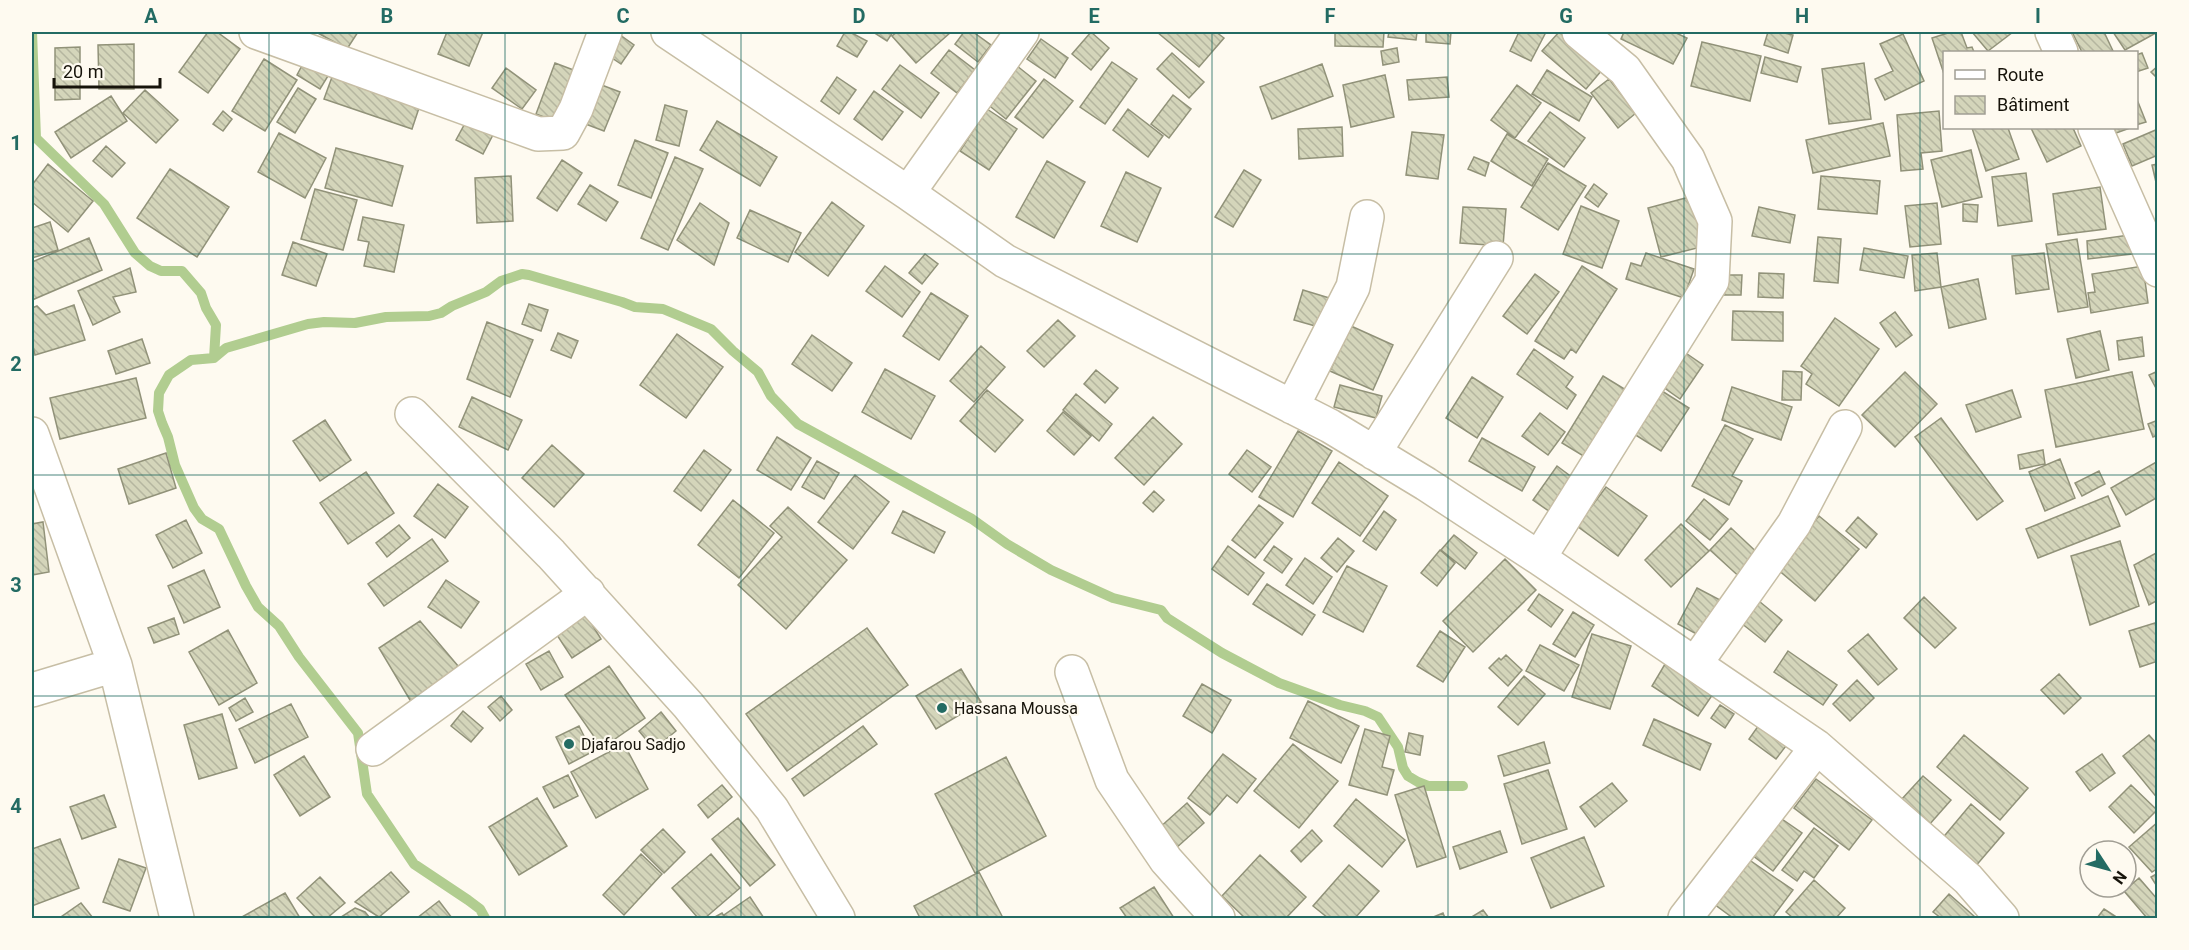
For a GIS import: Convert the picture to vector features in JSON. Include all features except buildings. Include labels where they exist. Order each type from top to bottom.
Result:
[{"type":"street","points":[[256,32],[538,134],[563,133],[576,109],[605,32]]},
{"type":"street","points":[[668,32],[1005,261],[1330,426],[1426,484],[1539,558],[1817,747],[1968,879],[2002,918]]},
{"type":"street","points":[[908,193],[1023,32]]},
{"type":"street","points":[[1539,558],[1712,280],[1715,221],[1688,159],[1625,70],[1579,32]]},
{"type":"street","points":[[2052,32],[2061,51]]},
{"type":"street","points":[[2095,129],[2157,270]]},
{"type":"street","points":[[1292,407],[1353,286],[1367,217]]},
{"type":"street","points":[[1374,453],[1496,258]]},
{"type":"street","points":[[412,414],[588,593],[688,705],[772,809],[838,918]]},
{"type":"street","points":[[1695,664],[1794,524],[1845,427]]},
{"type":"street","points":[[32,434],[116,665],[177,918]]},
{"type":"street","points":[[373,749],[588,593]]},
{"type":"street","points":[[32,690],[116,665]]},
{"type":"street","points":[[1072,672],[1112,780],[1166,860],[1218,918]]},
{"type":"street","points":[[1684,918],[1817,747]]},
{"type":"waterway","points":[[32,32],[36,138],[104,204],[135,253],[150,266],[161,271],[182,271],[201,293],[206,308],[216,325],[214,358]]},
{"type":"waterway","points":[[485,918],[480,909],[414,864],[367,794],[358,733],[299,657],[279,626],[258,607],[219,529],[202,519],[194,508],[175,465],[158,411],[159,393],[169,375],[191,360],[214,358],[226,348],[308,324],[355,323],[386,317],[429,316],[441,313],[486,292],[501,281],[522,274],[635,307],[663,309],[711,329],[758,372],[771,396],[798,424],[972,519],[1007,544],[1051,570],[1113,598],[1161,610],[1167,618],[1222,653],[1279,683],[1378,717],[1398,747],[1403,768],[1408,776],[1428,786],[1463,786]]},
{"type":"place","name":"Hassana Moussa","points":[[942,708]]},
{"type":"place","name":"Djafarou Sadjo","points":[[569,744]]}]
